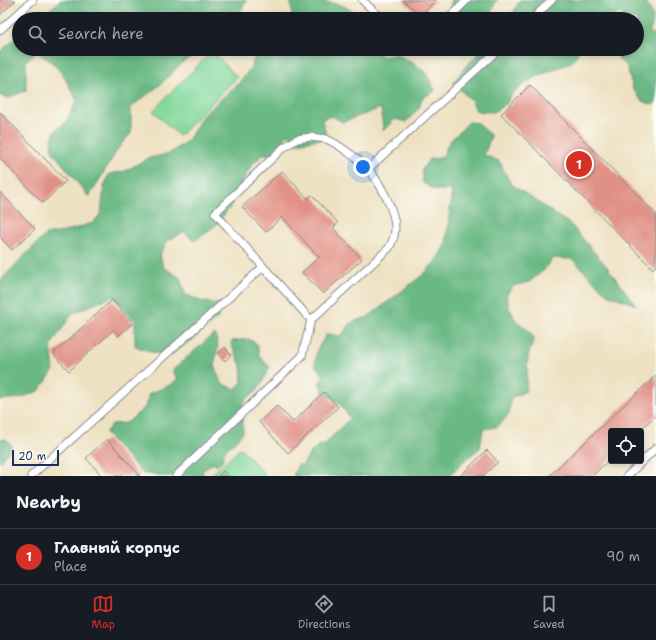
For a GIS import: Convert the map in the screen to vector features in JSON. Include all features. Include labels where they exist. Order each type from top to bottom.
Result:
[{"type":"lane","points":[[19,12],[32,0]]},
{"type":"lane","points":[[362,0],[375,12]]},
{"type":"lane","points":[[455,12],[467,0]]},
{"type":"lane","points":[[539,12],[552,0]]},
{"type":"lane","points":[[0,30],[12,19]]},
{"type":"lane","points":[[368,169],[491,56]]},
{"type":"lane","points":[[176,476],[302,356],[311,320],[389,248],[394,239],[395,227],[392,212],[384,193],[368,169],[344,149],[327,139],[311,137],[297,140],[283,148],[214,213],[311,320]]},
{"type":"lane","points":[[32,476],[263,268]]},
{"type":"lane","points":[[627,476],[656,448]]},
{"type":"green space","points":[[60,0],[247,0],[240,12],[47,12]]},
{"type":"green space","points":[[291,0],[324,0],[326,2],[344,6],[354,12],[292,12]]},
{"type":"green space","points":[[452,0],[498,0],[495,3],[492,12],[449,12]]},
{"type":"green space","points":[[520,0],[643,0],[651,12],[653,19],[649,33],[656,34],[656,102],[653,105],[642,101],[633,89],[627,66],[618,59],[619,56],[644,56],[644,12],[514,12]]},
{"type":"green space","points":[[12,41],[12,56],[32,56],[26,61],[26,90],[9,98],[0,96],[0,52]]},
{"type":"green space","points":[[42,56],[193,56],[183,62],[161,84],[131,107],[131,133],[117,150],[89,197],[53,152],[51,145],[55,131],[65,123],[77,101],[61,73]]},
{"type":"green space","points":[[207,56],[217,56],[237,77],[179,136],[153,111]]},
{"type":"green space","points":[[255,56],[400,56],[415,64],[426,73],[435,91],[422,98],[419,108],[406,122],[395,119],[383,131],[381,108],[343,122],[332,116],[322,119],[327,138],[296,143],[287,133],[280,154],[263,154],[251,166],[238,189],[231,206],[216,225],[194,241],[184,232],[167,241],[160,255],[163,267],[180,278],[185,294],[200,301],[219,304],[218,318],[203,329],[194,339],[169,355],[155,353],[135,346],[135,321],[113,296],[73,313],[51,345],[54,370],[39,391],[20,398],[0,400],[0,281],[45,235],[64,232],[93,223],[101,213],[104,187],[109,174],[123,172],[149,158],[169,154],[189,139],[203,115],[237,85],[250,69]]},
{"type":"green space","points":[[476,56],[576,56],[572,62],[534,78],[524,84],[510,96],[507,103],[494,112],[476,111],[472,101],[453,83],[465,67]]},
{"type":"green space","points":[[469,122],[478,123],[491,136],[484,155],[499,161],[511,184],[571,225],[607,267],[636,305],[607,294],[572,259],[553,258],[544,270],[529,282],[513,286],[506,295],[509,307],[516,321],[526,328],[534,338],[528,356],[526,391],[511,398],[509,414],[497,427],[483,429],[480,448],[449,476],[293,476],[298,464],[302,466],[310,453],[319,445],[325,444],[350,418],[340,404],[323,392],[319,382],[325,377],[315,365],[317,350],[327,334],[341,336],[352,322],[368,317],[424,274],[435,262],[446,244],[452,190],[435,190],[423,183],[422,170],[429,159],[442,158],[449,142]]},
{"type":"green space","points":[[215,334],[218,346],[214,366],[221,382],[224,385],[235,389],[242,382],[241,365],[231,344],[232,341],[249,339],[257,344],[259,356],[270,367],[259,388],[245,400],[242,406],[243,433],[223,453],[223,460],[217,465],[213,463],[202,471],[203,476],[159,476],[156,474],[143,474],[105,433],[112,424],[127,423],[145,407],[149,394],[170,385],[178,379],[172,371]]},
{"type":"green space","points":[[6,439],[12,446],[0,462],[0,440]]},
{"type":"green space","points":[[241,448],[266,476],[210,476]]},
{"type":"building","points":[[0,0],[16,0],[0,15]]},
{"type":"building","points":[[403,0],[436,0],[424,12],[416,12]]},
{"type":"building","points":[[530,85],[656,214],[656,266],[653,269],[501,114]]},
{"type":"building","points":[[0,112],[66,181],[43,203],[0,158]]},
{"type":"building","points":[[282,171],[308,199],[312,195],[338,223],[333,228],[362,259],[323,294],[302,272],[319,257],[282,217],[266,232],[242,207]]},
{"type":"building","points":[[0,192],[35,229],[12,250],[0,237]]},
{"type":"building","points":[[112,300],[133,323],[118,336],[113,330],[69,371],[53,354]]},
{"type":"building","points":[[225,347],[231,355],[225,361],[218,353]]},
{"type":"building","points":[[656,375],[656,415],[642,428],[608,428],[608,461],[592,476],[549,476]]},
{"type":"building","points":[[324,392],[338,407],[288,453],[259,422],[277,406],[293,422]]},
{"type":"building","points":[[107,439],[140,476],[102,476],[86,458]]},
{"type":"building","points":[[487,450],[498,462],[483,476],[460,476]]},
{"type":"building","points":[[223,471],[228,476],[218,476]]},
{"type":"place","name":"Главный корпус","points":[[579,164]]}]
